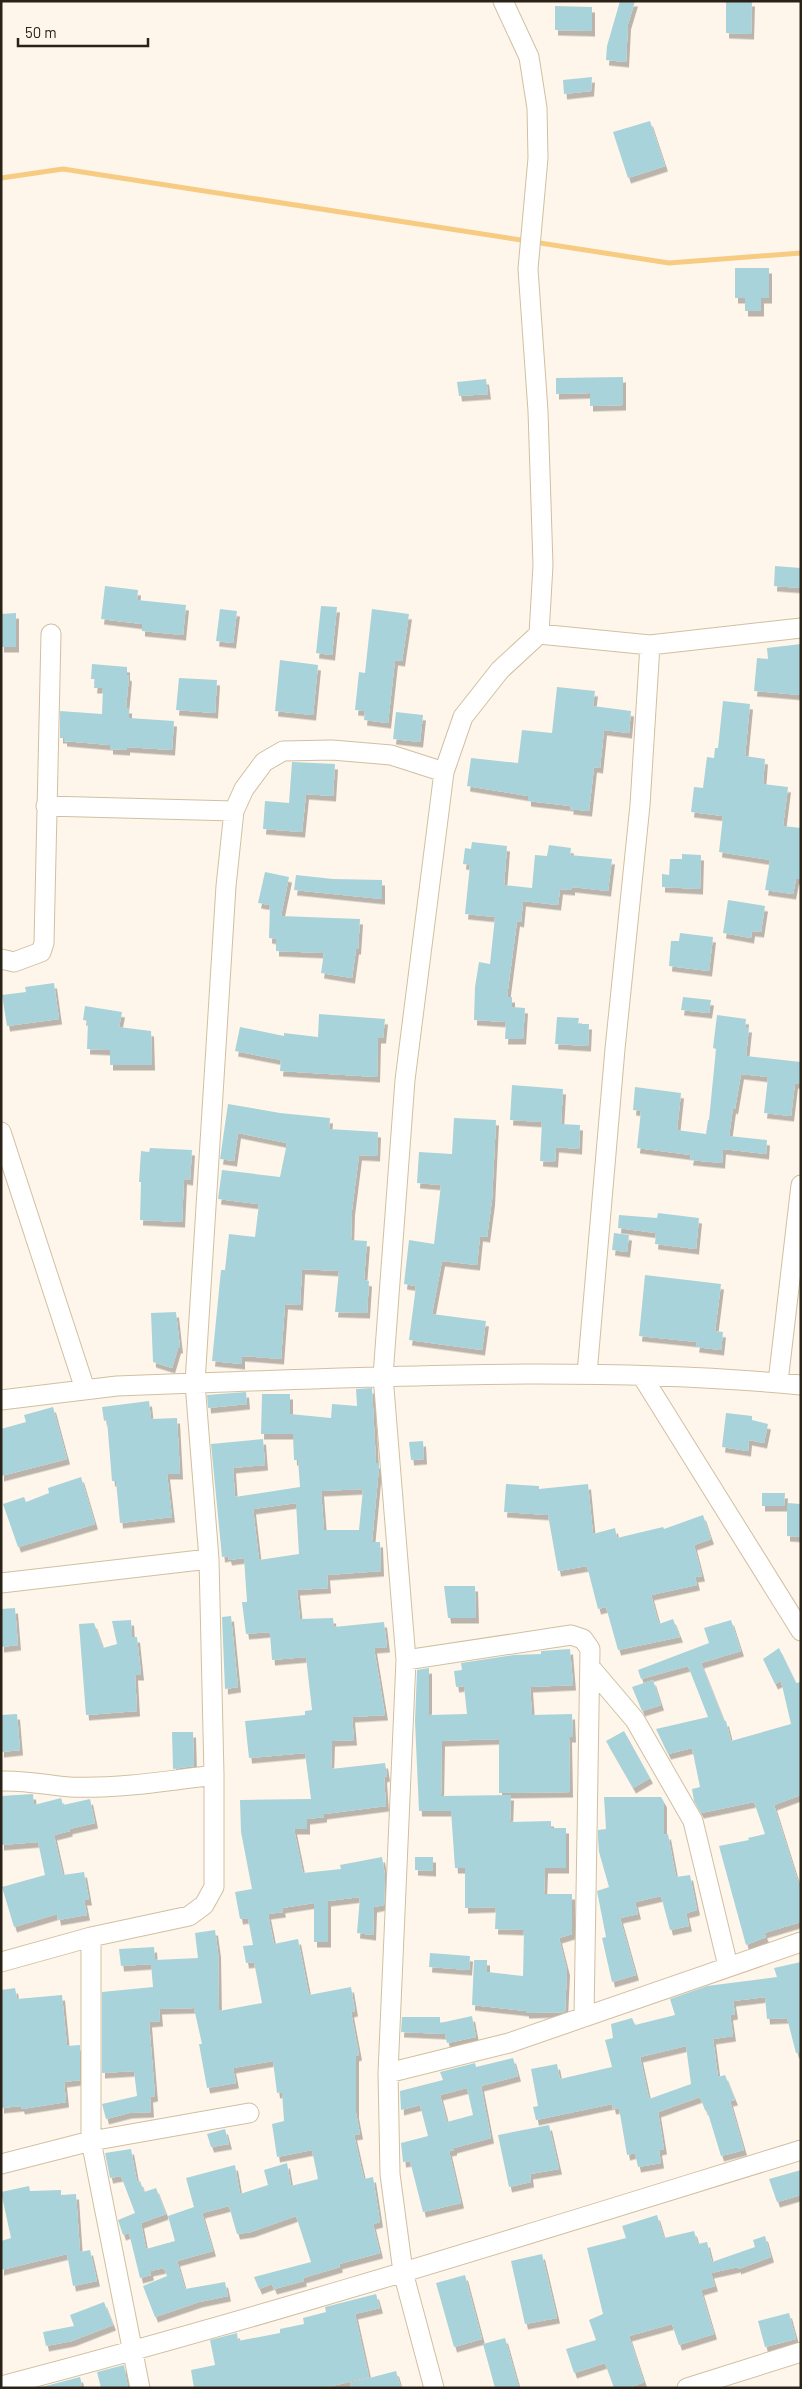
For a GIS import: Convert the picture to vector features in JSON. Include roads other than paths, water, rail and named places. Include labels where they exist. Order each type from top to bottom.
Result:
[{"type":"street","points":[[434,2388],[403,2272],[390,2174],[388,2073],[406,1660],[382,1376],[405,1080],[444,772],[464,717],[500,670],[539,634],[543,565],[538,411],[528,269],[538,158],[537,108],[529,57],[503,1]]},
{"type":"street","points":[[539,634],[650,645],[801,628]]},
{"type":"street","points":[[1,959],[14,962],[41,952],[44,943],[51,634]]},
{"type":"street","points":[[587,1374],[615,1050],[640,805],[650,645]]},
{"type":"street","points":[[1,1962],[91,1937],[189,1916],[204,1904],[214,1887],[214,1775],[209,1559],[195,1383],[226,886],[234,811],[244,789],[264,762],[283,751],[332,750],[391,755],[444,772]]},
{"type":"street","points":[[46,806],[234,811]]},
{"type":"street","points":[[3,1141],[85,1389]]},
{"type":"street","points":[[778,1382],[801,1185]]},
{"type":"street","points":[[1,1400],[85,1389],[382,1376],[587,1374],[801,1384]]},
{"type":"street","points":[[642,1376],[801,1631]]},
{"type":"street","points":[[1,1583],[209,1559]]},
{"type":"street","points":[[406,1660],[571,1635],[583,1639],[590,1649],[584,2017]]},
{"type":"street","points":[[590,1667],[635,1720],[692,1821],[728,1966]]},
{"type":"street","points":[[1,1781],[21,1780],[70,1787],[146,1784],[214,1775]]},
{"type":"street","points":[[91,1937],[91,2141],[140,2388]]},
{"type":"street","points":[[388,2073],[509,2043],[801,1942]]},
{"type":"street","points":[[1,2164],[91,2141],[249,2113]]},
{"type":"street","points":[[1,2386],[133,2352],[403,2272],[801,2150]]},
{"type":"street","points":[[687,2388],[801,2352]]},
{"type":"waterway","points":[[1,178],[63,169],[669,263],[801,253]]}]
